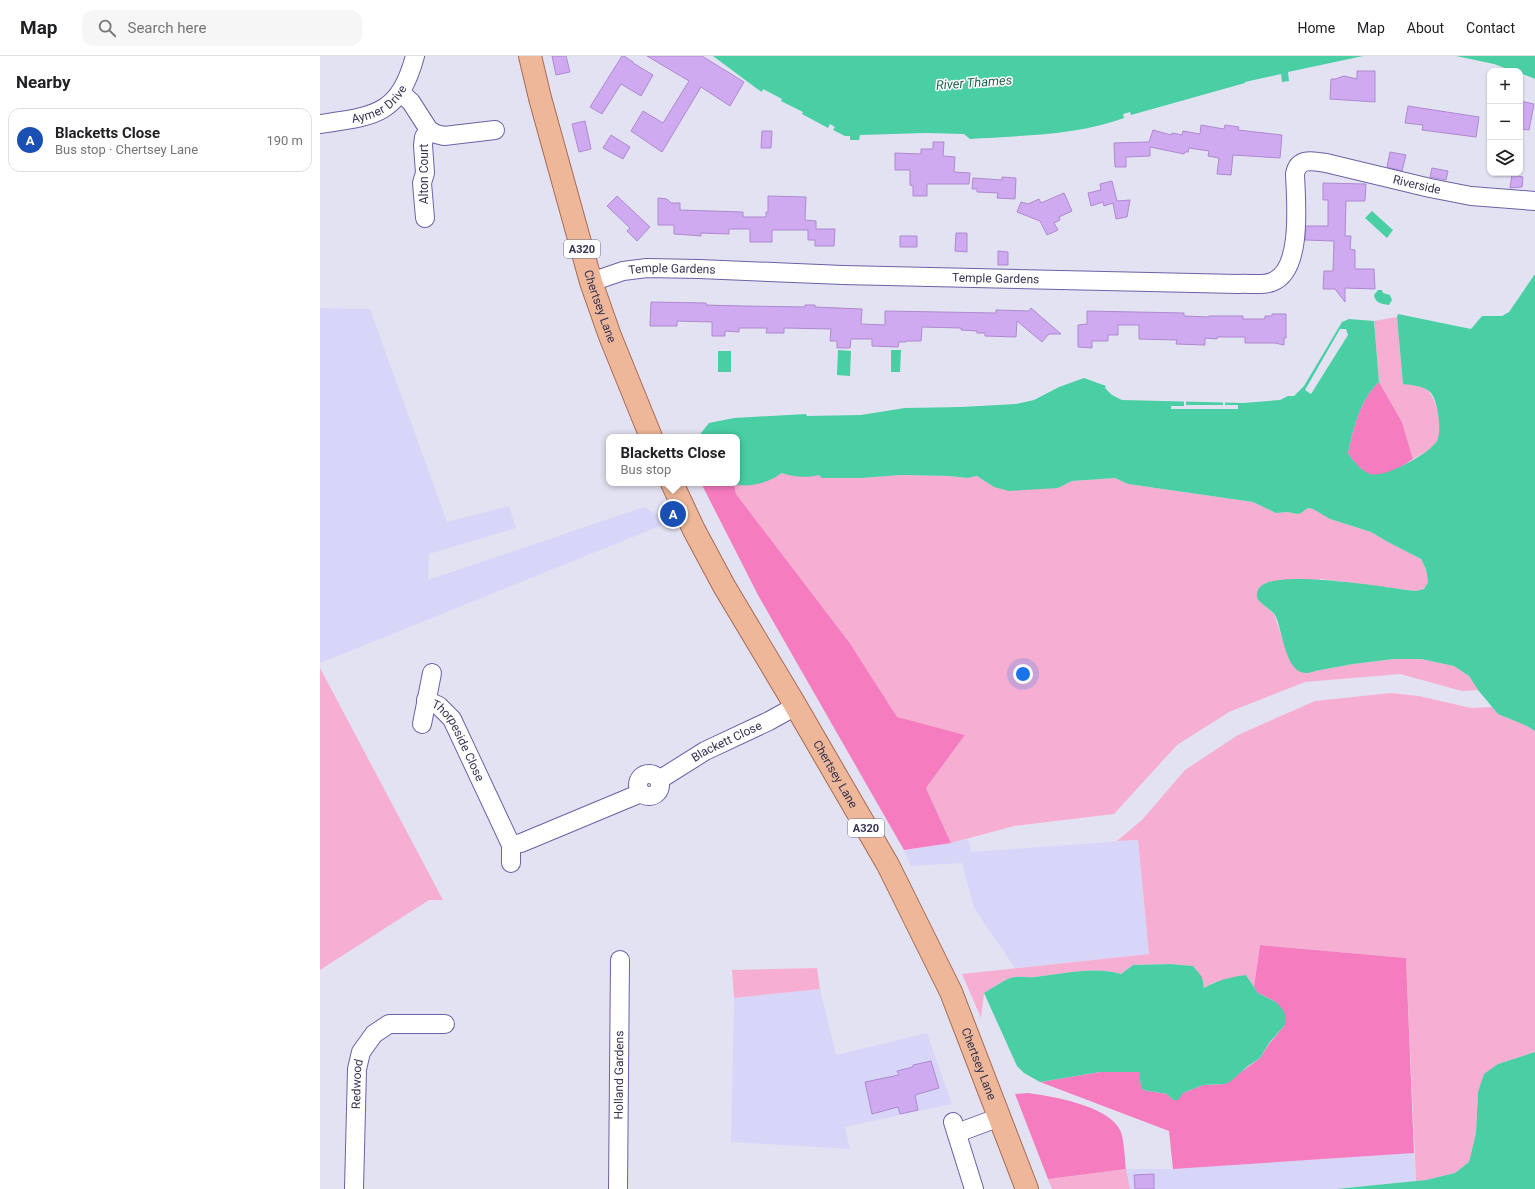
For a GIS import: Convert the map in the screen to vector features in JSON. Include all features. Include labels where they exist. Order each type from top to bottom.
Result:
[{"type":"main road","name":"Chertsey Lane","points":[[530,56],[591,282],[610,336],[650,434]]},
{"type":"main road","name":"Chertsey Lane","points":[[673,486],[694,530],[724,586],[796,706],[884,858],[951,992],[1027,1189]]},
{"type":"street","name":"Aymer Drive","points":[[320,124],[373,115],[388,106],[401,93],[410,74],[416,56]]},
{"type":"street","name":"Alton Court","points":[[401,93],[411,102],[429,130],[436,134],[444,136],[495,130]]},
{"type":"street","name":"Alton Court","points":[[425,218],[422,183],[425,173],[423,145],[424,137],[429,130]]},
{"type":"street","name":"Riverside","points":[[1300,163],[1314,161],[1326,163],[1430,188],[1471,196],[1535,201]]},
{"type":"street","name":"Temple Gardens","points":[[591,282],[623,271],[647,268],[850,276],[1238,284],[1270,283],[1278,279],[1289,266],[1293,253],[1295,238],[1296,167],[1300,163]]},
{"type":"street","name":"Thorpeside Close","points":[[422,724],[432,673]]},
{"type":"street","name":"Thorpeside Close","points":[[426,700],[439,706],[452,719],[511,845]]},
{"type":"street","name":"Blackett Close","points":[[511,845],[521,843],[641,793],[646,796],[654,795],[660,790],[659,780],[705,751],[763,724],[796,706]]},
{"type":"street","points":[[511,845],[511,863]]},
{"type":"street","name":"Holland Gardens","points":[[618,1189],[620,960]]},
{"type":"street","name":"Redwood","points":[[354,1189],[357,1069],[361,1052],[374,1034],[389,1024],[445,1024]]},
{"type":"street","points":[[974,1189],[955,1127],[1000,1117]]},
{"type":"shaded area","points":[[320,308],[370,309],[447,522],[509,506],[516,528],[429,554],[428,580],[644,507],[670,522],[320,663]]},
{"type":"shaded area","points":[[1397,317],[1403,383],[1422,387],[1429,391],[1438,412],[1440,428],[1436,443],[1430,449],[1413,459],[1402,422],[1379,382],[1374,321]]},
{"type":"shaded area","points":[[1379,382],[1402,422],[1413,459],[1388,473],[1382,475],[1372,475],[1368,474],[1358,466],[1348,454],[1358,415],[1372,389]]},
{"type":"shaded area","points":[[782,473],[862,478],[900,475],[967,478],[977,476],[994,487],[1058,488],[1072,481],[1115,478],[1128,484],[1253,502],[1276,513],[1287,512],[1298,514],[1308,508],[1313,509],[1330,519],[1371,532],[1421,559],[1426,569],[1428,582],[1424,589],[1415,591],[1321,579],[1260,602],[1274,614],[1290,661],[1310,673],[1353,664],[1394,659],[1421,659],[1454,666],[1469,676],[1478,690],[1462,691],[1400,674],[1305,682],[1229,712],[1177,745],[1114,814],[1014,826],[951,843],[926,788],[965,735],[897,718],[849,642],[736,494],[734,486],[740,486],[740,484],[759,483]]},
{"type":"shaded area","points":[[703,486],[734,486],[736,494],[849,642],[897,717],[965,735],[926,788],[951,843],[904,850],[758,595]]},
{"type":"shaded area","points":[[320,668],[443,900],[429,900],[320,970]]},
{"type":"shaded area","points":[[1391,693],[1419,696],[1471,708],[1492,707],[1498,714],[1527,726],[1535,731],[1535,1052],[1498,1064],[1478,1092],[1476,1133],[1469,1162],[1455,1173],[1416,1181],[1406,958],[1260,945],[1254,987],[1246,975],[1212,983],[1204,988],[1193,966],[1171,964],[1133,965],[1121,974],[1089,971],[1035,977],[1014,977],[984,993],[981,1018],[962,974],[1149,954],[1138,840],[1117,841],[1142,820],[1185,770],[1238,735],[1315,701]]},
{"type":"shaded area","points":[[967,839],[971,852],[1138,840],[1149,954],[1015,968],[974,908],[962,863],[911,866],[904,850]]},
{"type":"shaded area","points":[[1260,945],[1406,958],[1414,1153],[1173,1169],[1169,1131],[1040,1082],[1100,1072],[1140,1072],[1141,1087],[1143,1090],[1167,1094],[1173,1100],[1183,1093],[1203,1085],[1225,1084],[1260,1058],[1284,1026],[1276,1002],[1258,993],[1254,987]]},
{"type":"shaded area","points":[[817,968],[820,989],[734,998],[732,970]]},
{"type":"shaded area","points":[[820,989],[836,1055],[927,1033],[952,1104],[845,1127],[850,1149],[731,1142],[734,998]]},
{"type":"shaded area","points":[[1028,1093],[1079,1104],[1104,1115],[1114,1122],[1121,1133],[1126,1169],[1048,1179],[1015,1094]]},
{"type":"shaded area","points":[[1414,1153],[1416,1181],[1336,1189],[1052,1189],[1048,1179],[1126,1169],[1173,1169]]},
{"type":"shaded area","points":[[1126,1169],[1130,1189],[1052,1189],[1048,1179]]},
{"type":"water","name":"River Thames","points":[[713,56],[1363,56],[1288,72],[1289,81],[1282,82],[1281,74],[1245,82],[1131,115],[1130,112],[1123,114],[1124,118],[1088,128],[1028,136],[970,139],[964,134],[926,133],[860,135],[859,140],[850,140],[850,136],[845,136],[833,130],[835,127],[830,124],[828,128],[802,114],[803,112],[781,101],[782,99],[763,89],[762,92]]},
{"type":"water","points":[[1456,56],[1535,56],[1535,79],[1523,74],[1523,68],[1505,68],[1494,64]]},
{"type":"water","points":[[1372,211],[1393,230],[1387,238],[1365,218]]},
{"type":"water","points":[[1535,274],[1535,731],[1527,726],[1498,714],[1478,690],[1469,676],[1454,666],[1421,659],[1394,659],[1353,664],[1305,673],[1297,670],[1287,654],[1275,615],[1258,600],[1257,592],[1260,587],[1270,582],[1287,579],[1309,579],[1359,583],[1415,591],[1424,589],[1428,582],[1426,569],[1421,559],[1371,532],[1330,519],[1313,509],[1308,508],[1298,514],[1287,512],[1276,513],[1253,502],[1128,484],[1115,478],[1072,481],[1058,488],[1009,491],[994,487],[977,476],[967,478],[900,475],[862,478],[822,478],[819,475],[800,477],[782,473],[771,480],[758,484],[740,485],[740,434],[701,434],[709,423],[734,418],[806,414],[807,416],[861,415],[905,408],[1016,404],[1034,400],[1059,387],[1084,378],[1106,386],[1105,388],[1112,395],[1122,400],[1243,403],[1280,400],[1288,396],[1294,396],[1304,386],[1342,322],[1349,319],[1374,321],[1379,382],[1372,389],[1358,415],[1348,454],[1364,471],[1377,475],[1396,469],[1426,452],[1437,441],[1439,431],[1436,403],[1431,393],[1422,387],[1403,384],[1397,317],[1398,314],[1471,329],[1482,316],[1502,316],[1509,312]]},
{"type":"water","points":[[1378,290],[1382,290],[1383,293],[1390,295],[1392,300],[1389,305],[1381,304],[1376,300],[1374,295]]},
{"type":"water","points":[[838,350],[851,351],[850,376],[837,375]]},
{"type":"water","points":[[891,350],[901,350],[900,372],[891,372]]},
{"type":"water","points":[[718,351],[731,351],[731,372],[718,372]]},
{"type":"water","points":[[1171,964],[1193,966],[1202,977],[1204,988],[1224,979],[1246,975],[1258,993],[1276,1002],[1283,1010],[1286,1017],[1284,1026],[1269,1043],[1260,1058],[1231,1081],[1225,1084],[1203,1085],[1183,1093],[1178,1100],[1173,1100],[1167,1094],[1143,1090],[1141,1087],[1139,1072],[1100,1072],[1040,1082],[1024,1073],[1017,1066],[984,993],[1005,980],[1014,977],[1035,977],[1089,971],[1121,974],[1133,965]]},
{"type":"water","points":[[1535,1052],[1535,1189],[1336,1189],[1426,1180],[1455,1173],[1469,1162],[1476,1133],[1478,1092],[1484,1074],[1498,1064]]},
{"type":"pier","points":[[1340,329],[1346,329],[1348,335],[1311,394],[1305,390]]},
{"type":"pier","points":[[1184,399],[1186,399],[1186,405],[1223,405],[1223,400],[1225,400],[1225,405],[1238,405],[1238,409],[1171,409],[1171,406],[1184,406]]},
{"type":"building","points":[[552,56],[566,56],[570,72],[556,75]]},
{"type":"building","points":[[622,56],[653,75],[641,96],[621,84],[602,114],[590,107]]},
{"type":"building","points":[[647,56],[702,56],[744,82],[730,106],[701,87],[662,152],[631,131],[643,111],[663,123],[689,81]]},
{"type":"building","points":[[1357,71],[1375,71],[1375,102],[1330,99],[1331,79],[1344,76],[1357,79]]},
{"type":"building","points":[[1523,102],[1534,104],[1529,130],[1523,129]]},
{"type":"building","points":[[1408,106],[1479,117],[1476,137],[1422,130],[1423,125],[1405,123]]},
{"type":"building","points":[[585,121],[591,149],[579,152],[572,124]]},
{"type":"building","points":[[1201,125],[1224,129],[1225,125],[1239,127],[1238,130],[1282,135],[1280,158],[1233,155],[1231,175],[1217,174],[1219,158],[1208,156],[1209,151],[1189,148],[1188,152],[1185,152],[1184,154],[1150,147],[1150,156],[1126,157],[1126,167],[1115,167],[1114,143],[1149,142],[1153,130],[1171,135],[1172,133],[1182,135],[1183,131],[1200,134]]},
{"type":"building","points":[[762,131],[772,131],[771,148],[761,148]]},
{"type":"building","points":[[611,135],[630,147],[623,159],[603,148]]},
{"type":"building","points":[[933,142],[944,142],[943,156],[955,157],[954,172],[970,173],[969,184],[927,184],[927,196],[913,196],[913,186],[910,185],[910,170],[895,170],[895,153],[921,154],[921,149],[933,149]]},
{"type":"building","points":[[1390,152],[1406,155],[1402,171],[1387,167]]},
{"type":"building","points":[[1432,168],[1448,171],[1446,180],[1430,177]]},
{"type":"building","points":[[1512,176],[1523,177],[1522,187],[1510,188]]},
{"type":"building","points":[[1002,177],[1016,178],[1015,199],[997,198],[998,193],[977,192],[977,189],[972,189],[973,178],[1002,180]]},
{"type":"building","points":[[1112,181],[1117,201],[1130,200],[1127,217],[1116,219],[1113,203],[1104,206],[1103,202],[1091,206],[1088,193],[1101,190],[1100,184]]},
{"type":"building","points":[[1323,183],[1366,184],[1365,201],[1346,201],[1345,236],[1351,236],[1350,249],[1355,250],[1355,269],[1374,269],[1375,289],[1345,288],[1345,302],[1335,289],[1323,289],[1324,271],[1333,271],[1334,241],[1305,240],[1306,226],[1328,226],[1328,200],[1323,200]]},
{"type":"building","points":[[1064,193],[1072,211],[1059,217],[1060,220],[1054,223],[1058,230],[1047,235],[1040,221],[1017,212],[1021,202],[1028,204],[1039,199],[1041,203]]},
{"type":"building","points":[[617,196],[650,227],[637,241],[627,231],[630,228],[607,206]]},
{"type":"building","points":[[768,196],[806,197],[805,220],[816,221],[816,229],[835,229],[834,246],[815,246],[815,240],[808,240],[808,230],[772,230],[772,242],[750,242],[750,229],[729,229],[729,234],[701,233],[701,236],[674,234],[674,225],[658,225],[658,198],[667,199],[671,203],[680,203],[680,210],[743,212],[743,217],[766,217],[766,212],[768,212]]},
{"type":"building","points":[[956,233],[967,233],[967,252],[955,251]]},
{"type":"building","points":[[900,236],[917,236],[917,247],[900,247]]},
{"type":"building","points":[[998,251],[1008,252],[1008,265],[998,265]]},
{"type":"building","points":[[651,302],[706,303],[706,305],[743,306],[805,307],[805,305],[815,305],[815,307],[862,309],[861,324],[885,325],[885,311],[996,313],[996,310],[1029,311],[1031,308],[1061,334],[1049,334],[1042,342],[1017,321],[1016,337],[985,336],[985,333],[961,330],[961,328],[922,327],[921,341],[899,342],[898,347],[872,346],[872,339],[851,339],[850,348],[837,348],[837,341],[830,341],[831,329],[784,328],[784,333],[766,333],[767,328],[739,328],[739,332],[725,331],[725,336],[712,336],[712,322],[677,321],[677,326],[650,326]]},
{"type":"building","points":[[1087,311],[1184,313],[1184,316],[1209,317],[1243,316],[1243,319],[1265,319],[1265,316],[1272,316],[1272,314],[1286,314],[1286,338],[1284,338],[1284,345],[1275,343],[1245,343],[1245,337],[1217,337],[1217,339],[1205,338],[1205,345],[1176,344],[1177,340],[1139,339],[1139,325],[1118,325],[1118,335],[1108,335],[1108,341],[1092,341],[1092,348],[1078,347],[1078,325],[1087,324]]},
{"type":"building","points":[[931,1061],[939,1088],[915,1095],[918,1110],[900,1114],[898,1107],[872,1114],[865,1082],[899,1075],[897,1071],[913,1067],[913,1065]]},
{"type":"building","points":[[1154,1174],[1154,1189],[1135,1189],[1134,1175]]},
{"type":"place","name":"Blacketts Close","points":[[673,514]]}]
